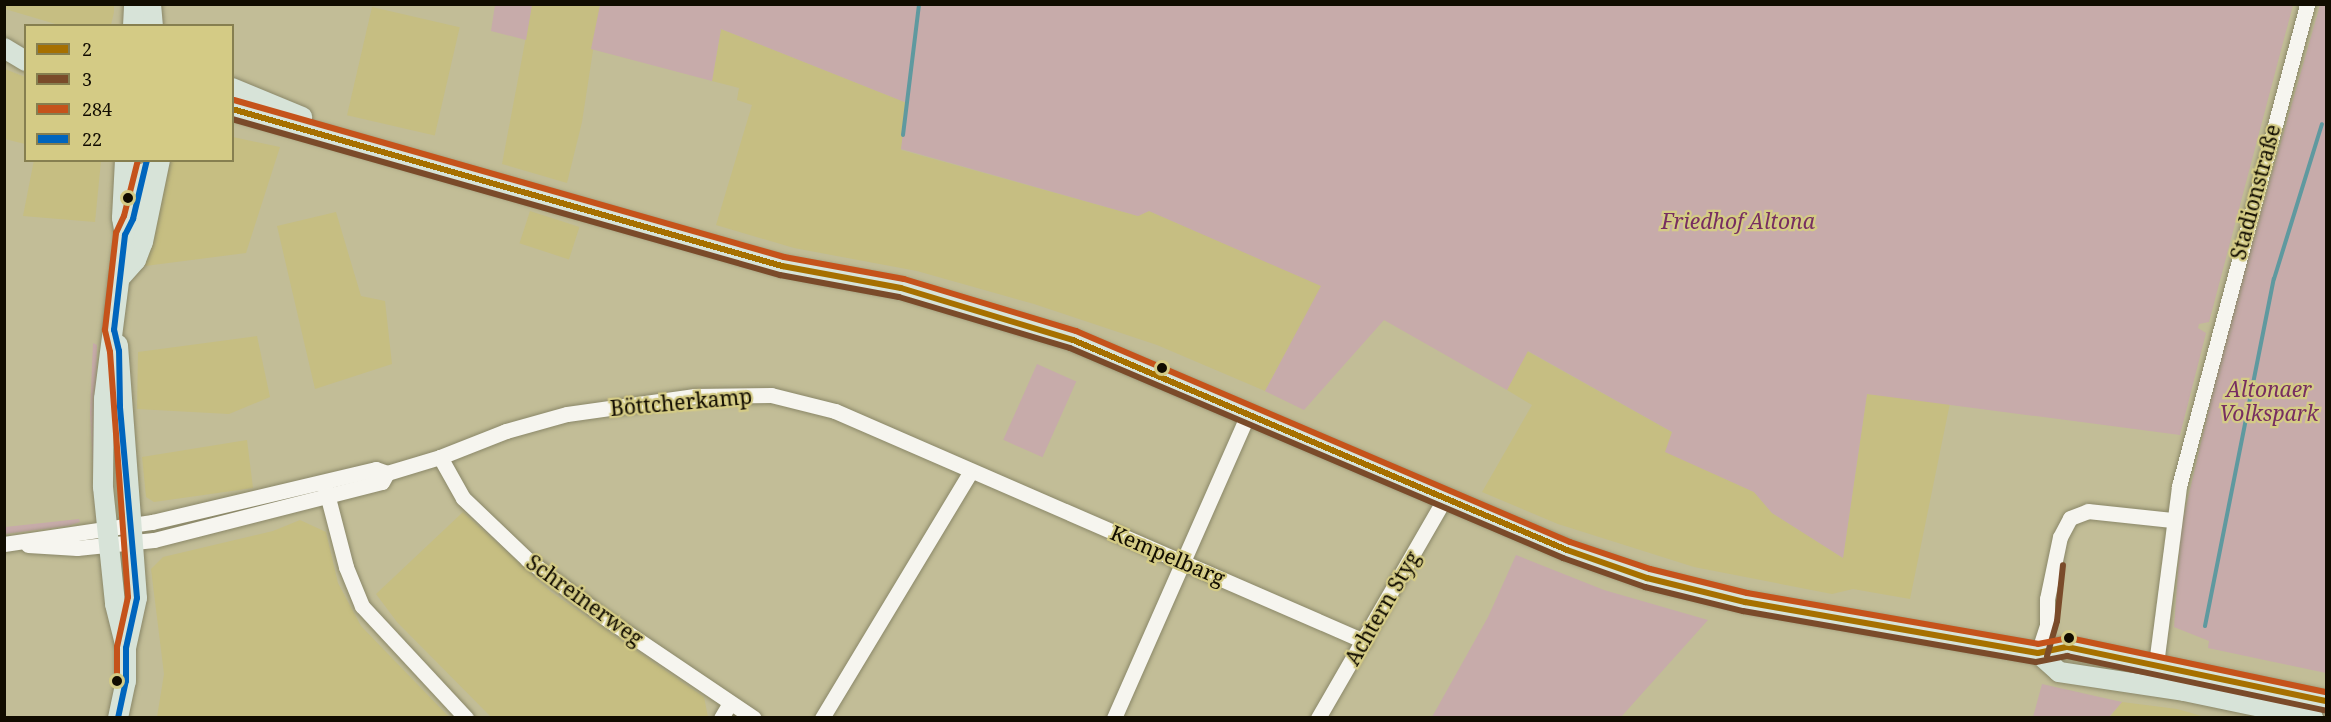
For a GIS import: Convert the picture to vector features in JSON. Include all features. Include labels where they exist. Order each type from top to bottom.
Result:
[{"type":"main road","points":[[133,24],[134,4]]},
{"type":"main road","points":[[151,4],[153,24]]},
{"type":"main road","points":[[4,40],[24,45]]},
{"type":"main road","points":[[4,48],[24,60]]},
{"type":"main road","points":[[234,89],[355,143]]},
{"type":"main road","points":[[234,110],[782,266],[935,298],[1073,340],[1249,412],[1567,550],[1697,591],[2038,653],[2067,647],[2326,701]]},
{"type":"main road","points":[[125,162],[122,218],[125,235],[114,330],[107,351],[103,487],[115,604],[126,648]]},
{"type":"main road","points":[[125,235],[133,219],[147,162]]},
{"type":"main road","points":[[119,279],[136,260],[143,242],[160,162]]},
{"type":"main road","points":[[114,330],[119,351],[120,406],[136,598],[126,648],[126,681],[118,717]]},
{"type":"main road","points":[[2038,653],[2059,672],[2313,717]]},
{"type":"street","name":"Stadionstraße","points":[[2153,687],[2172,520],[2224,309],[2307,4]]},
{"type":"street","name":"Böttcherkamp","points":[[131,534],[323,481],[376,469],[387,473],[440,458],[506,431],[567,414],[641,402],[730,394],[771,395],[813,403],[971,471]]},
{"type":"street","points":[[1114,717],[1249,412]]},
{"type":"street","name":"Schreinerweg","points":[[440,458],[463,498],[520,553],[607,619],[754,717]]},
{"type":"street","points":[[822,717],[971,471]]},
{"type":"street","name":"Kempelbarg","points":[[971,471],[1364,641]]},
{"type":"street","name":"Böttcherkamp","points":[[6,544],[131,534],[328,498],[381,482],[387,473]]},
{"type":"street","points":[[323,481],[346,567],[362,606],[466,717]]},
{"type":"street","name":"Achtern Styg","points":[[1318,717],[1445,498]]},
{"type":"street","points":[[2038,653],[2048,619],[2047,599],[2060,537],[2070,518],[2088,511],[2172,520]]},
{"type":"street","points":[[720,717],[730,703]]},
{"type":"shaded area","points":[[4,5],[114,5],[111,24],[56,24],[5,9]]},
{"type":"shaded area","points":[[532,5],[600,5],[582,122],[567,183],[502,164]]},
{"type":"shaded area","points":[[372,7],[460,27],[435,135],[347,115]]},
{"type":"shaded area","points":[[721,29],[907,103],[901,150],[1138,216],[1149,211],[1322,286],[1265,391],[1157,345],[1034,304],[917,271],[794,248],[716,225],[752,105],[737,100],[739,88],[712,81]]},
{"type":"shaded area","points":[[5,69],[24,77],[24,144],[5,139]]},
{"type":"shaded area","points":[[234,137],[280,147],[246,253],[145,266],[171,162],[234,162]]},
{"type":"shaded area","points":[[34,162],[101,162],[95,222],[23,216]]},
{"type":"shaded area","points":[[530,211],[579,227],[569,259],[519,243]]},
{"type":"shaded area","points":[[336,212],[361,296],[385,301],[392,364],[315,389],[277,226]]},
{"type":"shaded area","points":[[257,336],[270,397],[229,414],[137,409],[138,352]]},
{"type":"shaded area","points":[[1527,351],[1672,432],[1666,452],[1754,492],[1772,513],[1843,558],[1867,394],[1950,403],[1910,599],[1853,589],[1832,594],[1694,567],[1558,524],[1482,492],[1532,405],[1507,390]]},
{"type":"shaded area","points":[[247,440],[253,488],[154,502],[146,497],[142,457]]},
{"type":"shaded area","points":[[463,512],[551,592],[704,697],[708,717],[491,717],[397,622],[376,594]]},
{"type":"shaded area","points":[[300,520],[326,532],[338,583],[361,626],[449,717],[157,717],[164,674],[151,569],[163,557],[273,531]]},
{"type":"shaded area","points":[[2122,702],[2177,709],[2205,717],[2109,718]]},
{"type":"green space","name":"Friedhof Altona","points":[[600,4],[2293,5],[2209,322],[2199,324],[2198,328],[2206,333],[2180,435],[1867,394],[1843,558],[1772,513],[1754,492],[1665,452],[1672,432],[1528,351],[1507,390],[1384,320],[1304,410],[1265,391],[1321,286],[1149,211],[1138,216],[901,149],[907,103],[721,29],[712,81],[591,49]]},
{"type":"green space","points":[[495,5],[532,5],[526,40],[491,31]]},
{"type":"green space","name":"Altonaer Volkspark","points":[[2320,5],[2326,5],[2326,673],[2208,648],[2209,641],[2174,627],[2181,528],[2227,331]]},
{"type":"green space","points":[[93,343],[97,345],[94,482],[90,413]]},
{"type":"green space","points":[[1037,364],[1076,381],[1043,457],[1003,440]]},
{"type":"green space","points":[[79,519],[80,522],[68,526],[5,534],[5,527]]},
{"type":"green space","points":[[1516,555],[1604,590],[1708,620],[1621,717],[1432,717],[1488,617]]},
{"type":"green space","points":[[2042,684],[2122,702],[2109,717],[2033,717]]},
{"type":"waterway","points":[[903,135],[919,4]]},
{"type":"waterway","points":[[2205,626],[2274,279],[2322,124]]},
{"type":"transit line","name":"284","points":[[234,100],[784,257],[904,279],[1076,331],[1570,542],[1650,569],[1747,593],[2038,644],[2069,638],[2326,692]]},
{"type":"transit line","name":"2","points":[[234,110],[782,266],[901,288],[1073,340],[1567,550],[1647,578],[1745,602],[2038,653],[2067,647],[2326,701]]},
{"type":"transit line","name":"3","points":[[234,120],[780,275],[899,297],[1070,348],[1563,558],[1645,587],[1743,611],[2036,662],[2067,656],[2324,710]]},
{"type":"transit line","name":"284","points":[[117,681],[117,647],[128,597],[110,352],[105,330],[116,233],[124,216],[138,162]]},
{"type":"transit line","name":"22","points":[[118,718],[126,681],[126,648],[137,598],[120,406],[119,351],[114,330],[125,235],[133,219],[147,162]]},
{"type":"transit line","name":"3","points":[[2047,656],[2057,621],[2063,565]]}]
